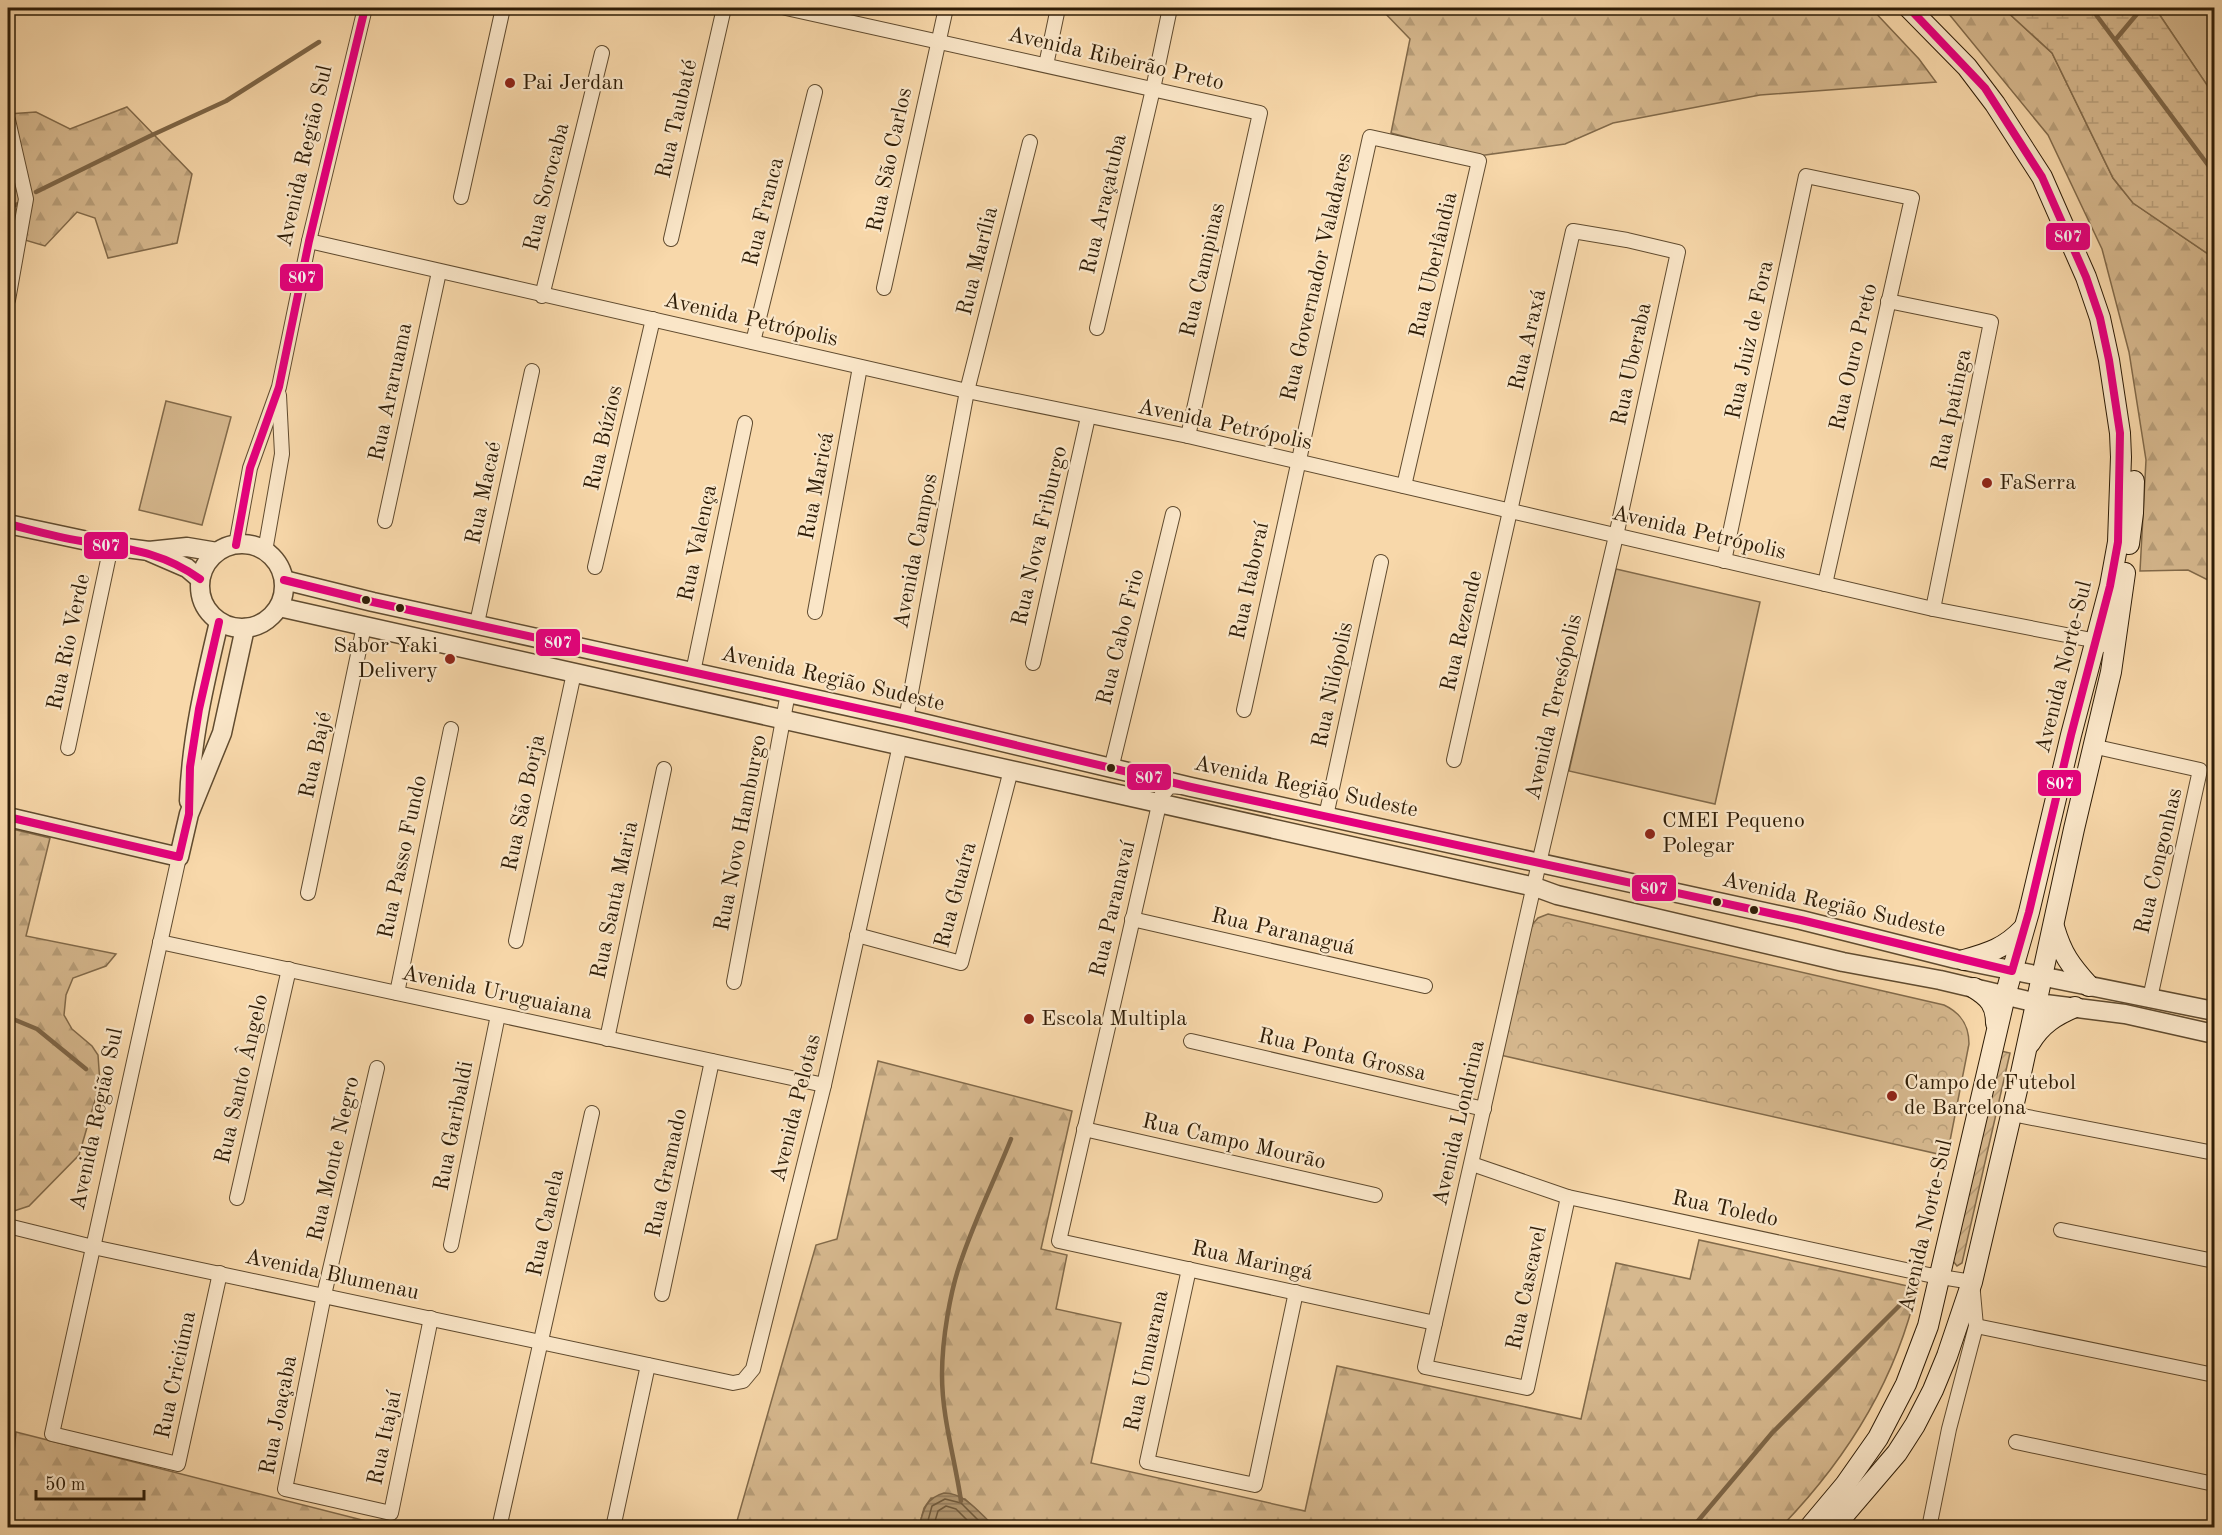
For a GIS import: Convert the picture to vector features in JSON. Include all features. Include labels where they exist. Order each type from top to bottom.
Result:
[{"type":"main road","name":"Avenida Norte-Sul","points":[[1809,1527],[1827,1508],[1862,1462],[1893,1412],[1928,1326],[2005,996],[2025,927],[2071,735],[2097,641],[2118,542],[2121,457],[2112,376],[2100,318],[2086,277],[2042,177],[1985,88],[1909,8]]},
{"type":"main road","name":"Avenida Norte-Sul","points":[[1833,1527],[1897,1453],[1914,1425],[1933,1390],[1947,1356],[1972,1282],[2027,1047],[2092,746],[2111,672],[2133,513],[2134,462],[2118,341],[2113,320],[2079,226],[2043,155],[1996,86],[1961,43],[1926,8]]},
{"type":"main road","points":[[2054,925],[2061,950],[2089,986]]},
{"type":"main road","points":[[1964,960],[1990,953],[2010,942],[2025,927]]},
{"type":"main road","points":[[1974,988],[1993,1003],[1996,1014],[1996,1037]]},
{"type":"main road","points":[[2027,1047],[2036,1032],[2053,1017],[2075,1007]]},
{"type":"street","name":"Avenida Região Sul","points":[[236,544],[250,468],[279,387],[309,242],[365,8]]},
{"type":"street","points":[[460,197],[503,8]]},
{"type":"street","name":"Rua Taubaté","points":[[671,239],[724,8]]},
{"type":"street","name":"Avenida Ribeirão Preto","points":[[786,8],[824,11],[938,42],[1260,113]]},
{"type":"street","name":"Rua São Carlos","points":[[884,288],[946,8]]},
{"type":"street","points":[[1046,65],[1058,8]]},
{"type":"street","name":"Rua Araçatuba","points":[[1097,328],[1170,8]]},
{"type":"street","name":"Rua Sorocaba","points":[[542,296],[602,53]]},
{"type":"street","name":"Rua Franca","points":[[753,342],[815,92]]},
{"type":"street","name":"Rua Campinas","points":[[1188,436],[1260,113]]},
{"type":"street","points":[[8,120],[26,199],[8,300]]},
{"type":"street","name":"Rua Governador Valadares","points":[[1298,462],[1370,137]]},
{"type":"street","name":"Rua Uberlândia","points":[[1370,137],[1479,161],[1404,486]]},
{"type":"street","name":"Rua Marília","points":[[967,391],[1030,142]]},
{"type":"street","name":"Rua Juiz de Fora","points":[[1724,561],[1806,176],[1853,184]]},
{"type":"street","name":"Rua Ouro Preto","points":[[1825,584],[1912,198],[1853,184]]},
{"type":"street","name":"Rua Araxá","points":[[1511,511],[1573,231],[1628,240]]},
{"type":"street","name":"Rua Uberaba","points":[[1616,536],[1678,252],[1628,240]]},
{"type":"street","name":"Avenida Petrópolis","points":[[309,242],[967,391],[1188,436],[1932,609],[2097,641]]},
{"type":"street","name":"Rua Araruama","points":[[385,522],[439,272]]},
{"type":"street","name":"Rua Ipatinga","points":[[1888,301],[1991,322],[1932,609]]},
{"type":"street","name":"Rua Búzios","points":[[595,567],[653,319]]},
{"type":"street","name":"Rua Maricá","points":[[815,612],[860,367]]},
{"type":"street","name":"Rua Macaé","points":[[477,623],[532,371]]},
{"type":"street","name":"Avenida Região Sul","points":[[265,551],[282,454],[279,387]]},
{"type":"street","name":"Avenida Campos","points":[[906,719],[967,391]]},
{"type":"street","name":"Rua Nova Friburgo","points":[[1033,663],[1088,417]]},
{"type":"street","name":"Rua Valença","points":[[693,672],[745,423]]},
{"type":"street","name":"Rua Itaboraí","points":[[1244,710],[1298,462]]},
{"type":"street","name":"Rua Rezende","points":[[1454,760],[1511,511]]},
{"type":"street","name":"Rua Cabo Frio","points":[[1111,769],[1173,514]]},
{"type":"street","points":[[8,524],[111,546],[149,551],[187,547],[217,552]]},
{"type":"street","name":"Avenida Teresópolis","points":[[1535,888],[1616,536]]},
{"type":"street","points":[[236,544],[251,545],[265,551],[277,563],[284,580],[284,591],[279,607],[265,622],[245,628],[231,627],[219,622],[204,605],[200,592],[200,579],[205,566],[217,552],[236,544]]},
{"type":"street","name":"Rua Rio Verde","points":[[68,748],[111,546]]},
{"type":"street","points":[[149,551],[187,568],[200,579]]},
{"type":"street","name":"Rua Nilópolis","points":[[1326,816],[1381,562]]},
{"type":"street","name":"Avenida Região Sudeste","points":[[284,580],[373,602],[906,719],[1191,787],[1801,920],[2012,971],[2214,1011]]},
{"type":"street","name":"Avenida Região Sudeste","points":[[279,607],[1535,888],[1843,962],[1940,980],[2037,1002],[2126,1014],[2214,1034]]},
{"type":"street","name":"Avenida Região Sul","points":[[189,814],[190,767],[199,709],[219,622]]},
{"type":"street","name":"Rua Bajé","points":[[308,893],[364,626]]},
{"type":"street","name":"Avenida Região Sul","points":[[52,1434],[189,814],[222,733],[245,628]]},
{"type":"street","points":[[2097,641],[2102,642],[2109,653],[2111,672]]},
{"type":"street","name":"Rua São Borja","points":[[516,941],[574,673]]},
{"type":"street","name":"Rua Novo Hamburgo","points":[[734,982],[788,693]]},
{"type":"street","name":"Rua Passo Fundo","points":[[397,993],[451,729]]},
{"type":"street","name":"Avenida Pelotas","points":[[648,1365],[734,1383],[743,1381],[753,1369],[824,1085],[900,745]]},
{"type":"street","name":"Rua Congonhas","points":[[2092,746],[2200,770],[2150,998]]},
{"type":"street","points":[[1059,781],[1075,776],[1083,769],[1085,763]]},
{"type":"street","name":"Rua Santa Maria","points":[[607,1039],[664,769]]},
{"type":"street","name":"Rua Guaíra","points":[[857,935],[961,963],[1011,770]]},
{"type":"street","points":[[1161,804],[1161,796],[1170,786],[1191,787]]},
{"type":"street","name":"Rua Paranavaí","points":[[1059,1241],[1132,919],[1161,804]]},
{"type":"street","points":[[8,817],[179,857]]},
{"type":"street","name":"Avenida Londrina","points":[[1425,1367],[1535,888]]},
{"type":"street","name":"Rua Paranaguá","points":[[1132,919],[1425,986]]},
{"type":"street","points":[[1794,951],[1793,944],[1801,920]]},
{"type":"street","points":[[1843,962],[1849,957],[1851,950],[1850,932]]},
{"type":"street","name":"Avenida Uruguaiana","points":[[160,942],[824,1085]]},
{"type":"street","name":"Rua Santo Ângelo","points":[[237,1198],[289,969]]},
{"type":"street","name":"Rua Garibaldi","points":[[451,1245],[498,1015]]},
{"type":"street","name":"Rua Ponta Grossa","points":[[1191,1041],[1484,1109]]},
{"type":"street","name":"Rua Gramado","points":[[662,1294],[712,1061]]},
{"type":"street","name":"Rua Monte Negro","points":[[324,1295],[377,1068]]},
{"type":"street","name":"Rua Canela","points":[[499,1527],[592,1113]]},
{"type":"street","points":[[2012,1114],[2214,1153]]},
{"type":"street","name":"Rua Campo Mourão","points":[[1084,1129],[1375,1196]]},
{"type":"street","name":"Rua Toledo","points":[[1472,1164],[1568,1197],[1940,1278],[1972,1282]]},
{"type":"street","name":"Rua Cascavel","points":[[1425,1367],[1527,1388],[1568,1197]]},
{"type":"street","name":"Avenida Blumenau","points":[[8,1226],[648,1365]]},
{"type":"street","points":[[2061,1230],[2214,1261]]},
{"type":"street","name":"Rua Maringá","points":[[1059,1241],[1435,1323]]},
{"type":"street","name":"Rua Umuarana","points":[[1189,1269],[1148,1462],[1255,1485],[1296,1292]]},
{"type":"street","name":"Rua Criciúma","points":[[52,1434],[178,1464],[220,1273]]},
{"type":"street","points":[[1929,1527],[1949,1429],[1976,1326],[1972,1282]]},
{"type":"street","name":"Rua Joaçaba","points":[[324,1295],[285,1489],[340,1502]]},
{"type":"street","name":"Rua Itajaí","points":[[340,1502],[392,1514],[431,1318]]},
{"type":"street","points":[[1976,1326],[2214,1375]]},
{"type":"street","points":[[613,1527],[648,1365]]},
{"type":"street","points":[[2016,1442],[2214,1484]]},
{"type":"green space","points":[[1380,8],[1871,8],[1919,59],[1936,82],[1760,95],[1613,123],[1565,144],[1478,156],[1391,133],[1410,39]]},
{"type":"green space","points":[[1944,8],[2003,8],[2052,53],[2113,178],[2133,203],[2214,258],[2214,583],[2188,570],[2140,571],[2146,460],[2129,352],[2102,249],[2048,135]]},
{"type":"green space","points":[[2003,8],[2155,8],[2207,85],[2214,100],[2214,258],[2133,203],[2113,178],[2052,53]]},
{"type":"green space","points":[[2155,8],[2214,8],[2214,100],[2207,85]]},
{"type":"green space","points":[[127,107],[192,174],[177,243],[108,258],[95,218],[77,212],[45,246],[8,235],[8,114],[36,112],[70,129]]},
{"type":"green space","points":[[166,401],[231,417],[202,525],[139,510]]},
{"type":"green space","points":[[1616,569],[1760,602],[1715,804],[1569,771]]},
{"type":"green space","points":[[8,828],[50,838],[26,936],[116,954],[106,966],[73,978],[66,995],[64,1015],[72,1029],[92,1046],[98,1055],[100,1083],[79,1155],[29,1206],[8,1213]]},
{"type":"green space","points":[[1548,914],[1950,1008],[1966,1025],[1969,1044],[1947,1156],[1500,1055],[1530,927],[1538,918]]},
{"type":"green space","points":[[2001,1051],[2010,1053],[1962,1263],[1957,1266],[1953,1261]]},
{"type":"green space","points":[[878,1061],[1072,1111],[1041,1249],[1067,1255],[1056,1309],[1121,1323],[1091,1463],[1305,1511],[1337,1366],[1581,1419],[1616,1263],[1690,1279],[1699,1240],[1917,1288],[1896,1355],[1866,1417],[1827,1474],[1781,1527],[995,1528],[965,1499],[931,1498],[924,1508],[919,1527],[735,1528],[816,1245],[837,1239]]},
{"type":"green space","points":[[16,1432],[378,1524],[377,1527],[8,1527],[8,1460],[13,1461]]},
{"type":"water","points":[[944,1493],[966,1500],[995,1527],[919,1527],[929,1501]]},
{"type":"waterway","points":[[2091,8],[2214,173]]},
{"type":"waterway","points":[[2116,39],[2142,8]]},
{"type":"waterway","points":[[36,192],[226,101],[319,42]]},
{"type":"waterway","points":[[8,208],[18,204]]},
{"type":"waterway","points":[[8,1017],[37,1029],[86,1069]]},
{"type":"waterway","points":[[961,1501],[946,1423],[942,1375],[945,1331],[950,1300],[962,1258],[1011,1139]]},
{"type":"waterway","points":[[1692,1528],[1772,1433],[1911,1294]]},
{"type":"transit line","name":"807","points":[[236,545],[250,468],[279,387],[309,241],[365,8]]},
{"type":"transit line","name":"807","points":[[284,580],[373,602],[906,719],[1191,787],[1801,920],[2012,971],[2029,912],[2071,735],[2110,586],[2118,542],[2120,433],[2100,318],[2086,277],[2042,177],[1985,88],[1909,8]]},
{"type":"transit line","name":"807","points":[[8,524],[62,538],[143,552],[171,562],[200,579]]},
{"type":"transit line","name":"807","points":[[8,817],[179,857],[189,814],[190,767],[199,709],[219,622]]},
{"type":"place","name":"Pai Jerdan","points":[[510,83]]},
{"type":"place","name":"FaSerra","points":[[1987,483]]},
{"type":"place","name":"Sabor Yaki Delivery","points":[[450,659]]},
{"type":"place","name":"CMEI Pequeno Polegar","points":[[1650,834]]},
{"type":"place","name":"Escola Multipla","points":[[1029,1019]]},
{"type":"place","name":"Campo de Futebol de Barcelona","points":[[1892,1096]]}]
